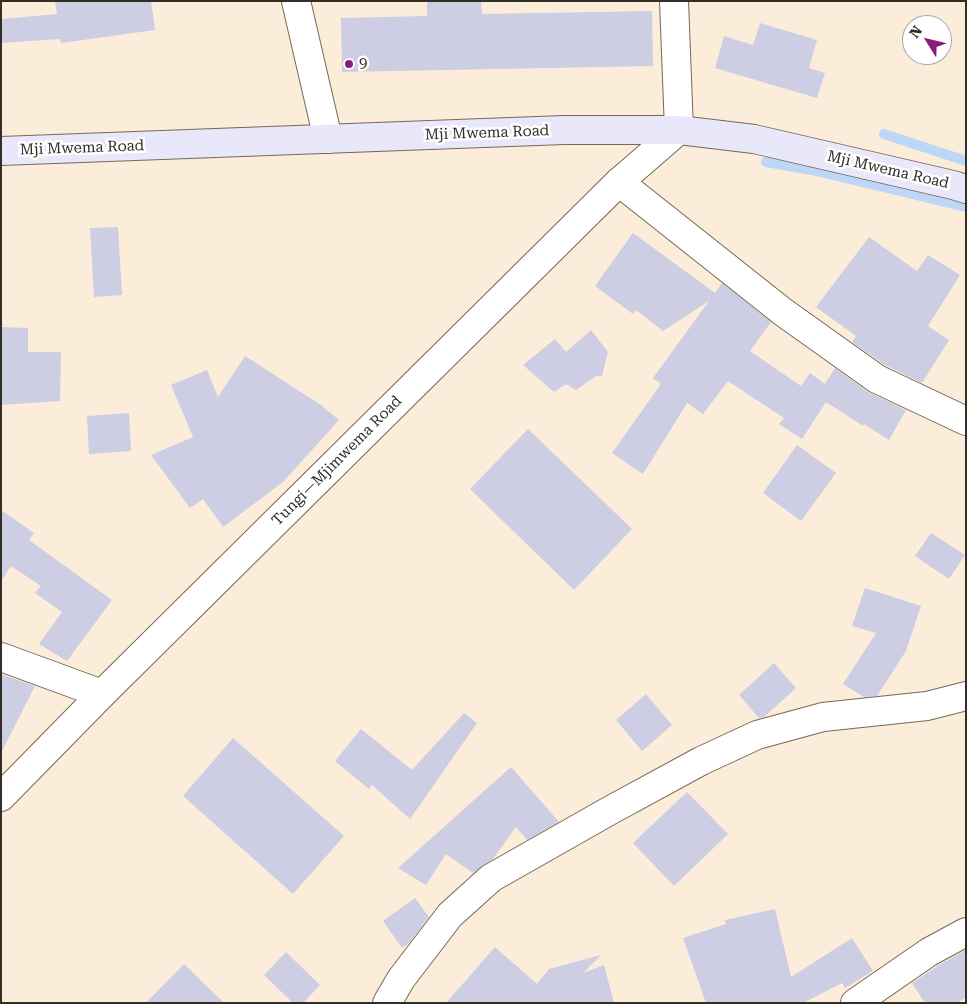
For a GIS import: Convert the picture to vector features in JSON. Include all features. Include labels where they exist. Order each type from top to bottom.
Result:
[{"type":"main road","name":"Mji Mwema Road","points":[[1,151],[564,130],[679,130],[754,139],[966,189]]},
{"type":"street","points":[[296,1],[328,139]]},
{"type":"street","points":[[674,1],[679,130]]},
{"type":"street","name":"Tungi—Mjimwema Road","points":[[1,797],[102,694],[619,182],[679,130]]},
{"type":"street","points":[[619,182],[783,312],[877,379],[966,421]]},
{"type":"street","points":[[1,657],[102,694]]},
{"type":"street","points":[[387,1003],[401,979],[450,915],[491,878],[684,770],[757,735],[823,717],[927,706],[966,696]]},
{"type":"street","points":[[855,1003],[929,952],[966,932]]},
{"type":"building","points":[[55,1],[151,1],[155,30],[61,43],[60,39],[1,43],[1,19],[57,14]]},
{"type":"building","points":[[427,1],[481,1],[482,14],[652,11],[653,66],[342,72],[341,18],[427,16]]},
{"type":"building","points":[[760,23],[817,40],[809,68],[825,73],[817,98],[715,68],[724,36],[753,45]]},
{"type":"building","points":[[118,227],[122,295],[94,297],[90,228]]},
{"type":"building","points":[[633,233],[715,293],[722,283],[771,322],[750,351],[801,386],[810,373],[825,384],[835,368],[868,392],[906,410],[889,440],[826,402],[802,439],[779,424],[784,418],[728,381],[703,414],[687,403],[643,474],[612,453],[661,384],[653,378],[709,301],[663,331],[636,310],[633,314],[595,286]]},
{"type":"building","points":[[869,237],[917,271],[928,255],[960,275],[928,326],[949,340],[922,383],[885,365],[852,342],[856,336],[816,307]]},
{"type":"building","points":[[1,327],[28,328],[28,352],[61,352],[60,401],[1,405]]},
{"type":"building","points":[[591,330],[608,352],[602,376],[596,376],[576,390],[566,384],[554,392],[523,365],[555,339],[566,352]]},
{"type":"building","points":[[245,356],[321,405],[339,420],[283,482],[223,527],[203,499],[190,508],[151,455],[193,437],[171,385],[207,370],[218,397]]},
{"type":"building","points":[[129,413],[131,451],[89,454],[87,416]]},
{"type":"building","points":[[528,429],[632,529],[574,590],[470,489]]},
{"type":"building","points":[[797,445],[836,473],[801,521],[763,493]]},
{"type":"building","points":[[1,510],[34,533],[29,540],[112,600],[67,661],[39,644],[62,612],[35,593],[41,586],[11,566],[1,581]]},
{"type":"building","points":[[931,533],[965,555],[949,579],[915,556]]},
{"type":"building","points":[[865,588],[921,606],[906,651],[877,696],[864,697],[843,684],[876,633],[852,626]]},
{"type":"building","points":[[774,663],[796,688],[764,717],[759,718],[739,695]]},
{"type":"building","points":[[1,674],[35,686],[1,753]]},
{"type":"building","points":[[646,694],[672,725],[642,751],[616,720]]},
{"type":"building","points":[[464,713],[477,723],[410,819],[372,785],[369,789],[335,761],[361,729],[412,770]]},
{"type":"building","points":[[233,738],[344,836],[293,894],[183,796]]},
{"type":"building","points":[[511,767],[559,822],[527,840],[516,827],[492,860],[473,873],[446,854],[426,885],[398,868]]},
{"type":"building","points":[[687,792],[728,834],[674,886],[633,843]]},
{"type":"building","points":[[415,898],[429,917],[410,942],[402,948],[383,921]]},
{"type":"building","points":[[775,909],[791,977],[852,938],[873,971],[845,988],[842,983],[803,1003],[706,1003],[683,938],[726,924],[725,920]]},
{"type":"building","points":[[495,947],[537,984],[549,969],[601,955],[583,973],[604,965],[614,1003],[446,1003]]},
{"type":"building","points":[[966,950],[966,997],[957,1003],[925,1003],[912,983]]},
{"type":"building","points":[[286,952],[320,985],[303,1003],[293,1003],[264,975]]},
{"type":"building","points":[[184,964],[224,1003],[146,1003]]},
{"type":"waterway","points":[[884,134],[966,161]]},
{"type":"waterway","points":[[766,162],[812,170],[966,207]]},
{"type":"place","name":"9","points":[[349,64]]}]
